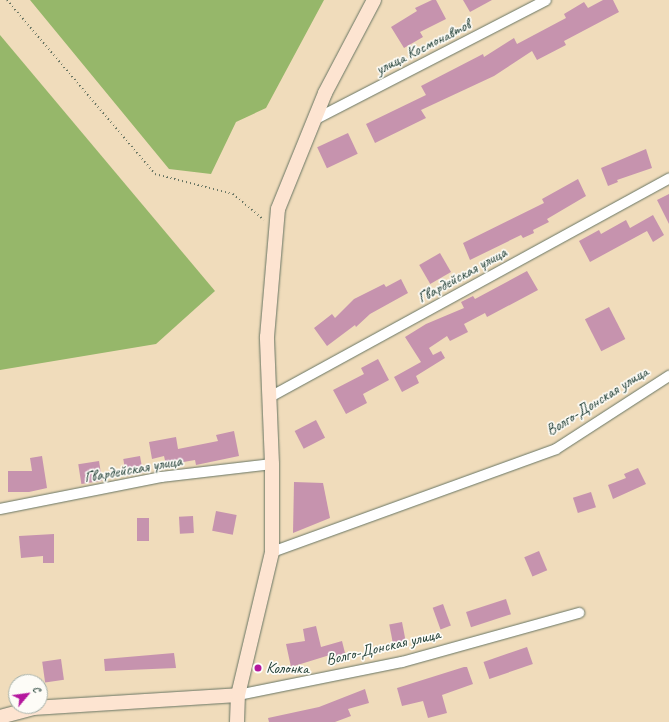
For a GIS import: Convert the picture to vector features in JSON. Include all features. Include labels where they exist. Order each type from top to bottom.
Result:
[{"type":"street","points":[[237,722],[238,695],[272,552],[272,464],[267,337],[278,209],[325,93],[374,0]]},
{"type":"street","name":"улица Космонавтов","points":[[314,120],[546,0]]},
{"type":"street","name":"Гвардейская улица","points":[[270,397],[669,179]]},
{"type":"street","name":"Волго-Донская улица","points":[[272,552],[556,449],[669,376]]},
{"type":"street","name":"Гвардейская улица","points":[[0,509],[161,477],[272,464]]},
{"type":"street","name":"Волго-Донская улица","points":[[0,717],[33,708],[238,695],[402,662],[579,613]]},
{"type":"path","points":[[7,0],[155,174],[233,194],[276,230]]},
{"type":"green space","points":[[30,0],[324,0],[266,108],[236,122],[211,174],[169,169]]},
{"type":"green space","points":[[0,35],[215,291],[156,344],[0,370]]},
{"type":"building","points":[[432,0],[436,0],[446,19],[420,32],[423,37],[404,48],[391,27],[417,11],[415,8]]},
{"type":"building","points":[[463,0],[492,0],[470,12]]},
{"type":"building","points":[[603,0],[613,0],[619,12],[564,41],[566,45],[537,60],[532,51],[494,76],[421,110],[426,118],[375,143],[366,124],[426,95],[421,86],[483,54],[484,57],[514,38],[517,44],[566,18],[564,14],[584,2],[588,8]]},
{"type":"building","points":[[348,133],[358,154],[327,168],[317,147]]},
{"type":"building","points":[[646,149],[652,168],[617,180],[618,182],[608,186],[601,168]]},
{"type":"building","points":[[578,179],[586,196],[547,219],[549,222],[533,230],[534,233],[523,238],[521,235],[470,260],[463,243],[544,203],[542,199]]},
{"type":"building","points":[[669,194],[669,224],[657,200]]},
{"type":"building","points":[[653,215],[664,235],[653,242],[647,231],[590,262],[579,241],[599,230],[601,234],[626,220],[630,228]]},
{"type":"building","points":[[440,253],[451,272],[430,284],[419,265]]},
{"type":"building","points":[[527,271],[538,290],[487,317],[485,313],[464,324],[468,332],[450,341],[447,336],[429,348],[433,355],[441,351],[445,358],[416,376],[419,383],[402,392],[394,377],[421,362],[405,337],[426,324],[464,308],[461,302],[473,296],[475,299]]},
{"type":"building","points":[[401,279],[408,293],[370,314],[356,327],[355,325],[327,346],[314,328],[332,314],[335,318],[354,299],[384,284],[386,287]]},
{"type":"building","points":[[609,307],[625,339],[601,351],[585,319]]},
{"type":"building","points":[[378,359],[389,380],[363,394],[367,403],[346,414],[333,390],[364,374],[361,368]]},
{"type":"building","points":[[316,420],[325,438],[304,449],[295,431]]},
{"type":"building","points":[[234,431],[239,456],[196,465],[195,460],[166,465],[164,456],[152,459],[149,442],[176,437],[178,449],[218,441],[216,435]]},
{"type":"building","points":[[42,456],[47,488],[29,492],[8,492],[8,471],[32,471],[30,458]]},
{"type":"building","points":[[140,456],[143,473],[126,476],[123,459]]},
{"type":"building","points":[[99,461],[102,481],[81,484],[78,464]]},
{"type":"building","points":[[638,468],[646,484],[613,499],[608,485],[626,478],[624,474]]},
{"type":"building","points":[[294,482],[323,483],[330,518],[293,533]]},
{"type":"building","points":[[591,492],[596,507],[578,513],[573,498]]},
{"type":"building","points":[[216,511],[237,515],[233,535],[212,531]]},
{"type":"building","points":[[193,516],[194,533],[180,534],[179,517]]},
{"type":"building","points":[[137,518],[149,518],[149,541],[137,541]]},
{"type":"building","points":[[54,534],[54,563],[43,563],[43,556],[21,558],[19,536]]},
{"type":"building","points":[[539,551],[547,570],[532,577],[524,557]]},
{"type":"building","points":[[506,599],[511,614],[471,627],[466,612]]},
{"type":"building","points":[[443,604],[451,626],[441,629],[433,608]]},
{"type":"building","points":[[402,622],[406,642],[393,644],[389,624]]},
{"type":"building","points":[[316,626],[321,647],[342,641],[347,661],[335,664],[333,654],[291,667],[286,644],[305,641],[303,629]]},
{"type":"building","points":[[527,647],[533,664],[489,679],[484,662]]},
{"type":"building","points":[[174,653],[176,668],[105,671],[104,659]]},
{"type":"building","points":[[61,659],[64,680],[48,682],[48,674],[44,674],[42,662]]},
{"type":"building","points":[[467,667],[473,684],[442,695],[447,713],[428,718],[423,701],[402,706],[397,688]]},
{"type":"building","points":[[365,689],[369,703],[348,709],[351,716],[335,722],[269,722],[268,718],[319,707]]},
{"type":"place","name":"Колонка","points":[[258,668]]}]
